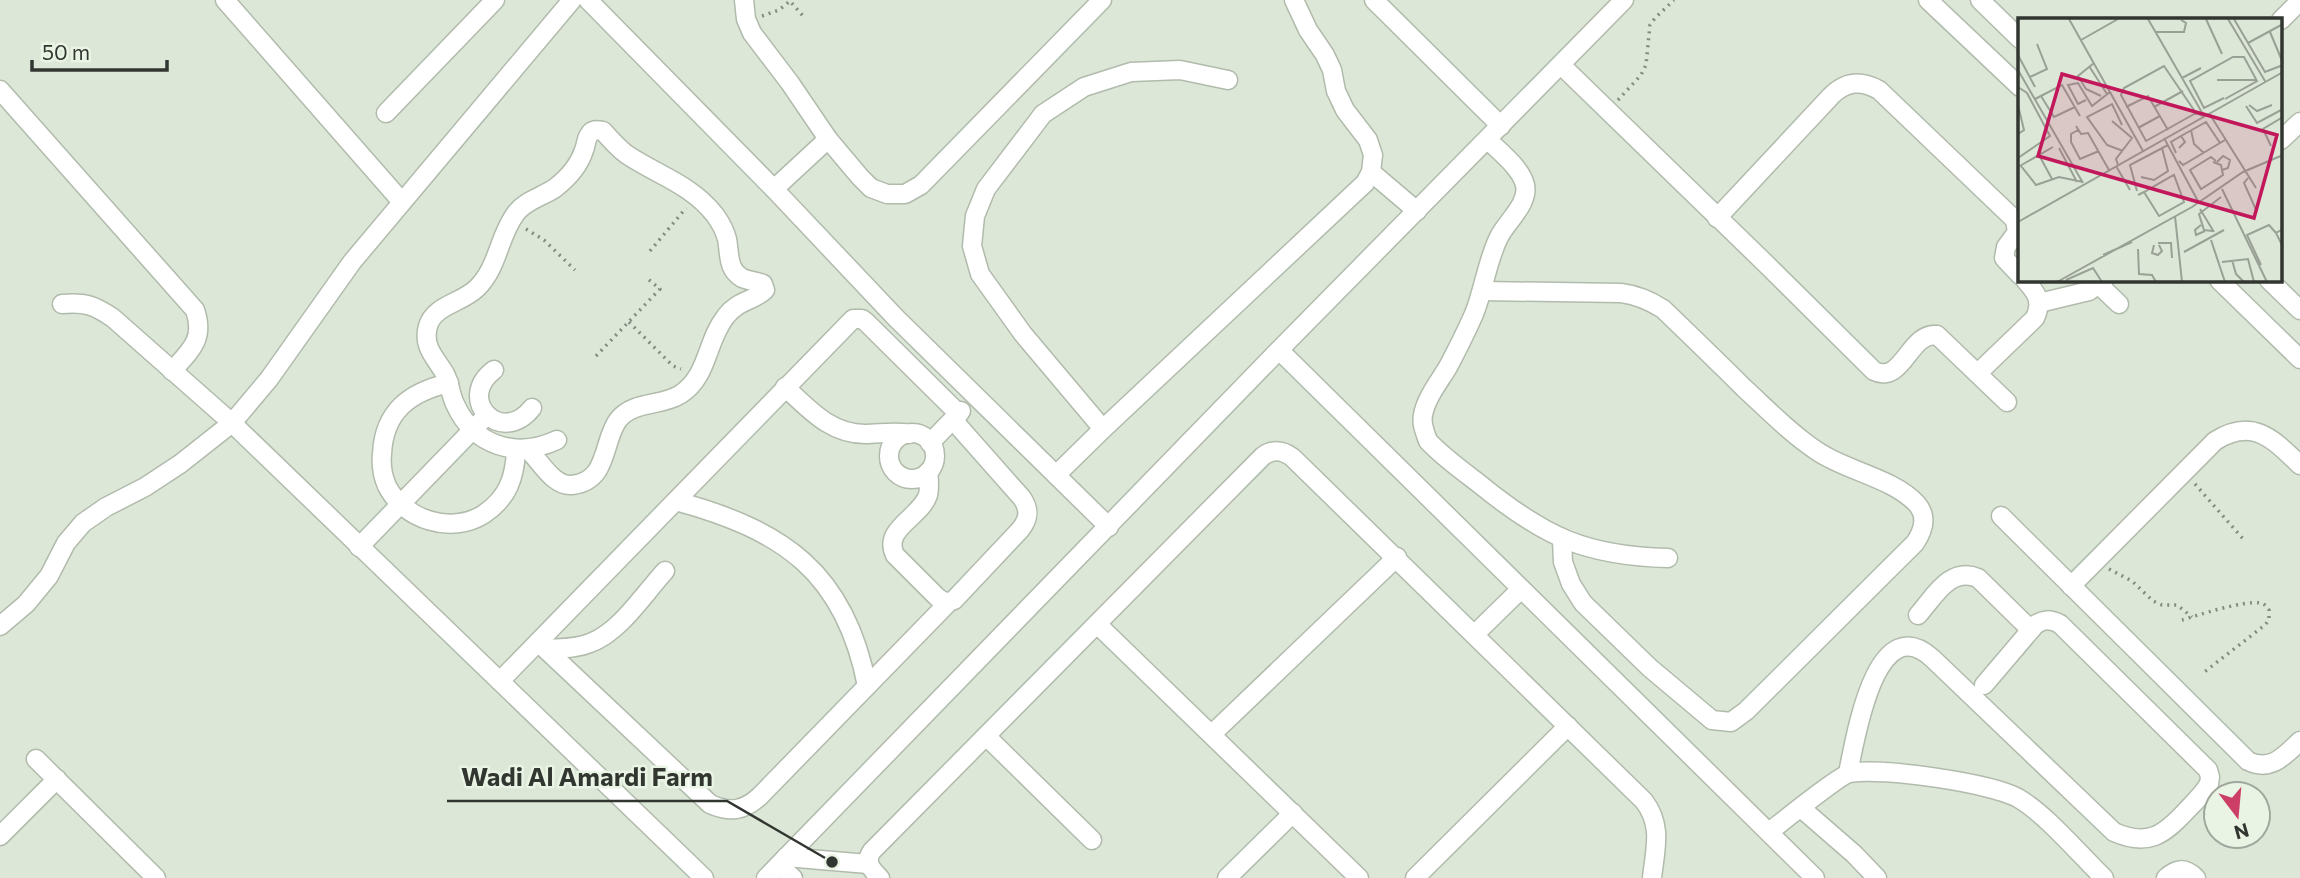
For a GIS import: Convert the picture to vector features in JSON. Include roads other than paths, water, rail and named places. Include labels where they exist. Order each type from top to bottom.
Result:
[{"type":"street","points":[[225,0],[402,202]]},
{"type":"street","points":[[386,113],[495,0]]},
{"type":"street","points":[[0,626],[26,604],[48,576],[65,544],[83,523],[180,464],[232,423],[270,379],[352,262],[572,0]]},
{"type":"street","points":[[588,0],[774,189],[858,279],[1109,527]]},
{"type":"street","points":[[744,0],[746,19],[752,33],[828,139],[871,188],[887,194],[905,194],[921,186],[1102,0]]},
{"type":"street","points":[[1056,475],[1365,183],[1371,172],[1373,155],[1368,140],[1345,110],[1336,91],[1332,70],[1294,0]]},
{"type":"street","points":[[1374,0],[1501,126]]},
{"type":"street","points":[[766,878],[1279,350],[1624,0]]},
{"type":"street","points":[[1928,0],[2018,85]]},
{"type":"street","points":[[1980,0],[2018,37]]},
{"type":"street","points":[[1560,65],[1874,371],[1886,374],[1893,371],[1920,340],[1931,335],[1943,339],[2007,402]]},
{"type":"street","points":[[1102,429],[1023,334],[980,274],[972,246],[975,216],[986,189],[1043,114],[1084,87],[1131,72],[1180,70],[1228,80]]},
{"type":"street","points":[[1717,218],[1840,88],[1860,82],[1879,90],[2015,220],[2017,232],[2006,247],[2004,258],[2018,273]]},
{"type":"street","points":[[0,90],[195,310],[199,321],[195,344],[172,371]]},
{"type":"street","points":[[2282,140],[2300,122]]},
{"type":"street","points":[[522,450],[562,483],[570,485],[594,475],[602,464],[611,433],[622,416],[639,406],[669,400],[687,389],[702,370],[714,336],[727,315],[741,302],[762,294],[765,290],[763,284],[739,276],[732,268],[723,230],[716,217],[697,196],[625,153],[603,131],[598,130],[591,132],[576,168],[565,181],[524,204],[516,213],[486,279],[474,291],[439,310],[430,318],[426,329],[431,356],[446,375],[454,402],[473,429],[487,440],[522,450],[538,448],[557,440]]},
{"type":"street","points":[[774,189],[828,139]]},
{"type":"street","points":[[1488,140],[1521,175],[1525,194],[1522,204],[1499,237],[1482,291],[1462,340],[1426,404],[1422,416],[1428,441],[1512,510],[1536,527],[1562,540],[1596,551],[1632,557],[1668,558]]},
{"type":"street","points":[[1371,172],[1417,211]]},
{"type":"street","points":[[1978,373],[2035,318],[2039,303],[2034,290],[2027,282]]},
{"type":"street","points":[[2039,303],[2078,295],[2102,282],[2119,304]]},
{"type":"street","points":[[2221,282],[2300,359]]},
{"type":"street","points":[[2271,282],[2300,310]]},
{"type":"street","points":[[1482,291],[1621,293],[1650,300],[1663,309],[1795,436],[1846,468],[1883,482],[1900,492],[1916,503],[1924,523],[1915,543],[1746,711],[1731,722],[1712,720],[1676,692],[1583,603],[1571,584],[1563,562],[1562,540]]},
{"type":"street","points":[[62,304],[80,302],[98,307],[232,423],[704,878]]},
{"type":"street","points":[[500,681],[542,645],[785,387],[849,322],[858,318],[866,322],[956,417],[1027,505],[1026,523],[954,600],[948,602],[749,806],[736,811],[722,810],[710,804],[542,645]]},
{"type":"street","points":[[1279,350],[1815,878]]},
{"type":"street","points":[[494,370],[482,382],[479,391],[479,399],[487,415],[502,423],[511,423],[519,420],[532,408]]},
{"type":"street","points":[[449,383],[426,388],[406,400],[391,418],[383,440],[381,463],[387,485],[401,504],[418,517],[437,523],[458,524],[478,518],[495,506],[508,490],[522,450]]},
{"type":"street","points":[[785,387],[831,427],[848,433],[917,434],[930,443],[935,458],[928,472],[928,494],[923,504],[894,535],[892,548],[895,555],[937,597],[948,602]]},
{"type":"street","points":[[930,443],[976,396]]},
{"type":"street","points":[[359,547],[487,415]]},
{"type":"street","points":[[2071,586],[2215,441],[2226,434],[2239,430],[2265,435],[2300,465]]},
{"type":"street","points":[[909,434],[895,440],[891,447],[888,454],[893,470],[906,478],[914,479],[928,472]]},
{"type":"street","points":[[880,878],[868,864],[872,851],[1269,452],[1278,450],[1292,457],[1396,557],[1569,726],[1651,812],[1656,823],[1657,836],[1652,878]]},
{"type":"street","points":[[676,501],[740,522],[798,556],[820,578],[847,620],[861,657],[867,686]]},
{"type":"street","points":[[2001,516],[2248,761],[2270,765],[2283,758],[2300,741]]},
{"type":"street","points":[[1212,734],[1396,557]]},
{"type":"street","points":[[542,645],[578,647],[603,637],[665,571]]},
{"type":"street","points":[[1918,615],[1948,580],[1963,574],[1971,575],[1978,578],[2031,630]]},
{"type":"street","points":[[1475,634],[1521,589]]},
{"type":"street","points":[[1848,773],[1860,716],[1869,688],[1882,662],[1892,652],[1913,648],[1927,653],[2114,832],[2129,839],[2158,835],[2170,828],[2209,784],[2208,770],[2060,624],[2051,620],[2042,621],[2031,630],[1984,685]]},
{"type":"street","points":[[1097,624],[1359,878]]},
{"type":"street","points":[[1415,878],[1569,726]]},
{"type":"street","points":[[986,736],[1092,840]]},
{"type":"street","points":[[36,759],[156,878]]},
{"type":"street","points":[[1769,832],[1848,773],[1914,775],[1999,790],[2018,798],[2104,878]]},
{"type":"street","points":[[0,836],[57,779]]},
{"type":"street","points":[[1801,808],[1877,878]]},
{"type":"street","points":[[1227,878],[1293,813]]},
{"type":"street","points":[[783,861],[868,864]]},
{"type":"street","points":[[783,861],[793,878]]},
{"type":"street","points":[[2166,878],[2176,870],[2184,869],[2196,878]]},
{"type":"place","name":"Wadi Al Amardi Farm","points":[[832,862]]}]
